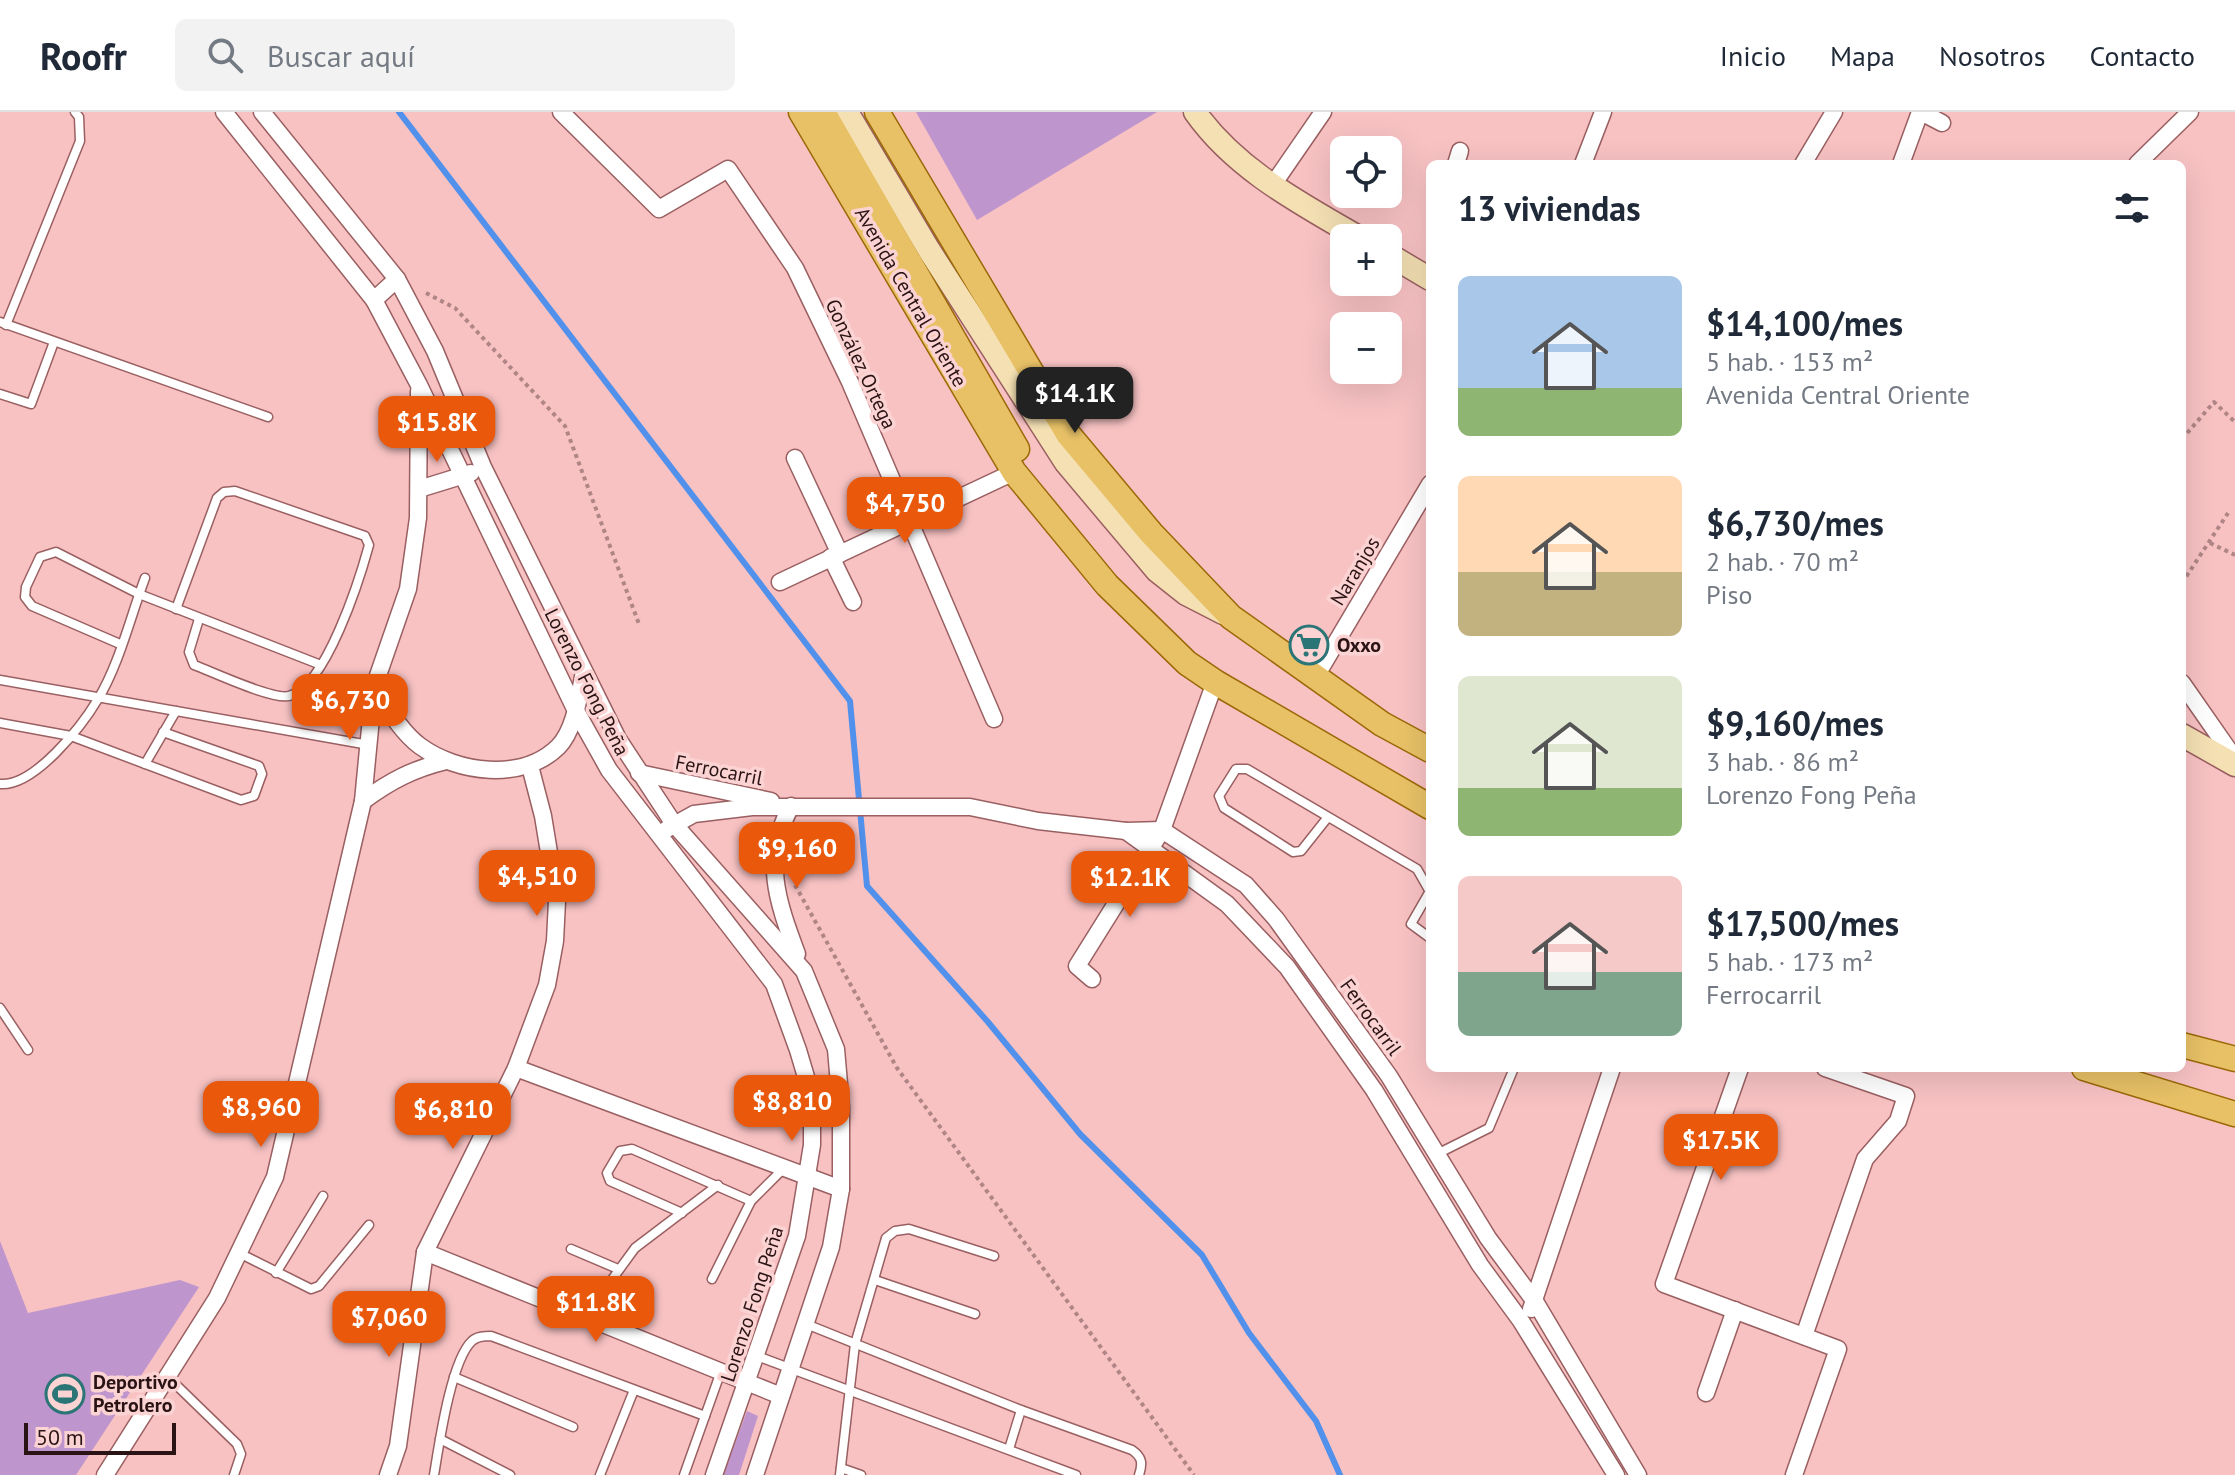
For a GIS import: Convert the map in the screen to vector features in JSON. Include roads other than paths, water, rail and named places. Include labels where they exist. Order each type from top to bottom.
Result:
[{"type":"main road","name":"Avenida Central Oriente","points":[[801,112],[1014,472],[1107,585],[1187,663],[1426,805]]},
{"type":"main road","points":[[823,112],[919,255],[1066,463],[1157,571],[1186,594],[1231,617],[1382,724],[1426,748]]},
{"type":"main road","points":[[847,112],[1046,508]]},
{"type":"main road","points":[[877,112],[1068,434],[1151,533],[1231,617]]},
{"type":"main road","points":[[1195,112],[1214,138],[1272,186],[1336,224]]},
{"type":"main road","points":[[1402,261],[1426,273]]},
{"type":"main road","points":[[2186,737],[2235,765]]},
{"type":"main road","points":[[2186,1046],[2235,1059]]},
{"type":"main road","points":[[2098,1072],[2234,1111]]},
{"type":"street","name":"Lorenzo Fong Peña","points":[[224,112],[374,300],[419,385],[576,711],[609,770],[774,984],[812,1097],[808,1178],[797,1236],[714,1475]]},
{"type":"street","name":"Lorenzo Fong Peña","points":[[262,112],[397,279],[435,351],[483,467],[584,672],[639,773],[674,824],[804,971],[836,1049],[841,1107],[841,1189],[831,1247],[755,1475]]},
{"type":"street","name":"González Ortega","points":[[561,112],[659,209],[728,169],[795,268],[850,382],[994,719]]},
{"type":"street","points":[[1272,186],[1323,112]]},
{"type":"street","points":[[1585,160],[1603,112]]},
{"type":"street","points":[[1805,160],[1834,112]]},
{"type":"street","points":[[1902,160],[1920,112],[1942,123]]},
{"type":"street","points":[[2141,160],[2190,112]]},
{"type":"street","points":[[374,300],[397,279]]},
{"type":"street","points":[[105,1475],[241,1254],[275,1177],[363,801],[374,687],[408,589],[419,489],[419,385]]},
{"type":"street","points":[[795,458],[853,602]]},
{"type":"street","points":[[419,489],[463,478],[483,467]]},
{"type":"street","points":[[780,582],[1014,472]]},
{"type":"street","name":"Naranjos","points":[[1315,678],[1426,492]]},
{"type":"street","points":[[374,687],[401,728],[419,745],[446,761],[491,770],[530,766],[559,746],[576,711],[584,672]]},
{"type":"street","points":[[1092,979],[1077,966],[1162,830],[1215,682]]},
{"type":"street","points":[[2186,689],[2235,759]]},
{"type":"street","points":[[363,801],[389,781],[416,768],[446,761]]},
{"type":"street","points":[[388,1475],[398,1446],[425,1252],[516,1068],[547,985],[555,941],[557,901],[543,816],[530,766]]},
{"type":"street","name":"Ferrocarril","points":[[639,773],[791,806]]},
{"type":"street","points":[[791,806],[774,847],[774,870],[778,899],[804,971]]},
{"type":"street","name":"Ferrocarril","points":[[660,835],[694,814],[791,806],[970,807],[1038,821],[1126,831],[1162,830],[1246,885],[1276,919],[1389,1076],[1488,1238],[1536,1303],[1638,1475]]},
{"type":"street","name":"Ferrocarril","points":[[1126,831],[1227,904],[1287,967],[1374,1090],[1480,1265],[1521,1321],[1616,1475]]},
{"type":"street","points":[[516,1068],[841,1189]]},
{"type":"street","points":[[1521,1321],[1536,1303],[1611,1072]]},
{"type":"street","points":[[1739,1072],[1664,1284],[1838,1349],[1794,1475]]},
{"type":"street","points":[[1804,1336],[1865,1159],[1898,1121],[1906,1096],[1837,1072]]},
{"type":"street","points":[[425,1252],[747,1385],[781,1396]]},
{"type":"street","points":[[1706,1393],[1735,1310]]},
{"type":"lane","points":[[75,112],[79,117],[80,141],[3,324],[268,417]]},
{"type":"lane","points":[[0,394],[31,404],[54,342]]},
{"type":"lane","points":[[176,609],[217,498],[224,492],[235,491],[365,536],[369,545],[343,623],[321,665],[294,694],[287,697],[194,665],[189,652],[199,619]]},
{"type":"lane","points":[[120,644],[32,606],[25,597],[26,587],[40,557],[56,552],[139,594],[321,665]]},
{"type":"lane","points":[[0,784],[30,777],[71,736],[99,698],[145,578]]},
{"type":"lane","points":[[0,680],[369,745]]},
{"type":"lane","points":[[145,764],[176,711]]},
{"type":"lane","points":[[0,723],[71,736],[241,800],[254,796],[262,774],[259,766],[163,732]]},
{"type":"lane","points":[[1328,817],[1301,851],[1293,852],[1224,808],[1219,796],[1236,769],[1241,767],[1328,817],[1417,869],[1426,884]]},
{"type":"lane","points":[[1426,897],[1411,924],[1426,935]]},
{"type":"lane","points":[[0,1008],[28,1050]]},
{"type":"lane","points":[[1437,1154],[1489,1128],[1512,1072]]},
{"type":"lane","points":[[682,1213],[610,1181],[607,1173],[620,1151],[632,1149],[751,1201]]},
{"type":"lane","points":[[712,1279],[751,1201],[783,1169]]},
{"type":"lane","points":[[584,1318],[635,1248],[718,1185]]},
{"type":"lane","points":[[276,1273],[323,1196]]},
{"type":"lane","points":[[241,1254],[303,1287],[319,1286],[369,1225]]},
{"type":"lane","points":[[861,1475],[840,1471],[855,1344],[886,1238],[895,1231],[909,1229],[994,1256]]},
{"type":"lane","points":[[571,1249],[618,1269]]},
{"type":"lane","points":[[875,1280],[975,1314]]},
{"type":"lane","points":[[806,1324],[1021,1410],[1132,1450],[1139,1455],[1142,1464],[1139,1475]]},
{"type":"lane","points":[[434,1475],[454,1377],[471,1341],[491,1336],[705,1416]]},
{"type":"lane","points":[[757,1356],[1076,1475]]},
{"type":"lane","points":[[684,1475],[720,1374]]},
{"type":"lane","points":[[168,1377],[237,1444],[241,1454],[234,1475]]},
{"type":"lane","points":[[454,1377],[573,1427]]},
{"type":"lane","points":[[600,1475],[634,1390]]},
{"type":"lane","points":[[1009,1449],[1021,1410]]},
{"type":"lane","points":[[440,1439],[510,1475]]},
{"type":"waterway","points":[[399,112],[850,701],[867,886],[988,1022],[1080,1134],[1202,1255],[1249,1333],[1316,1421],[1340,1475]]},
{"type":"place","name":"Oxxo","points":[[1309,645]]},
{"type":"place","name":"Deportivo Petrolero","points":[[65,1394]]}]
